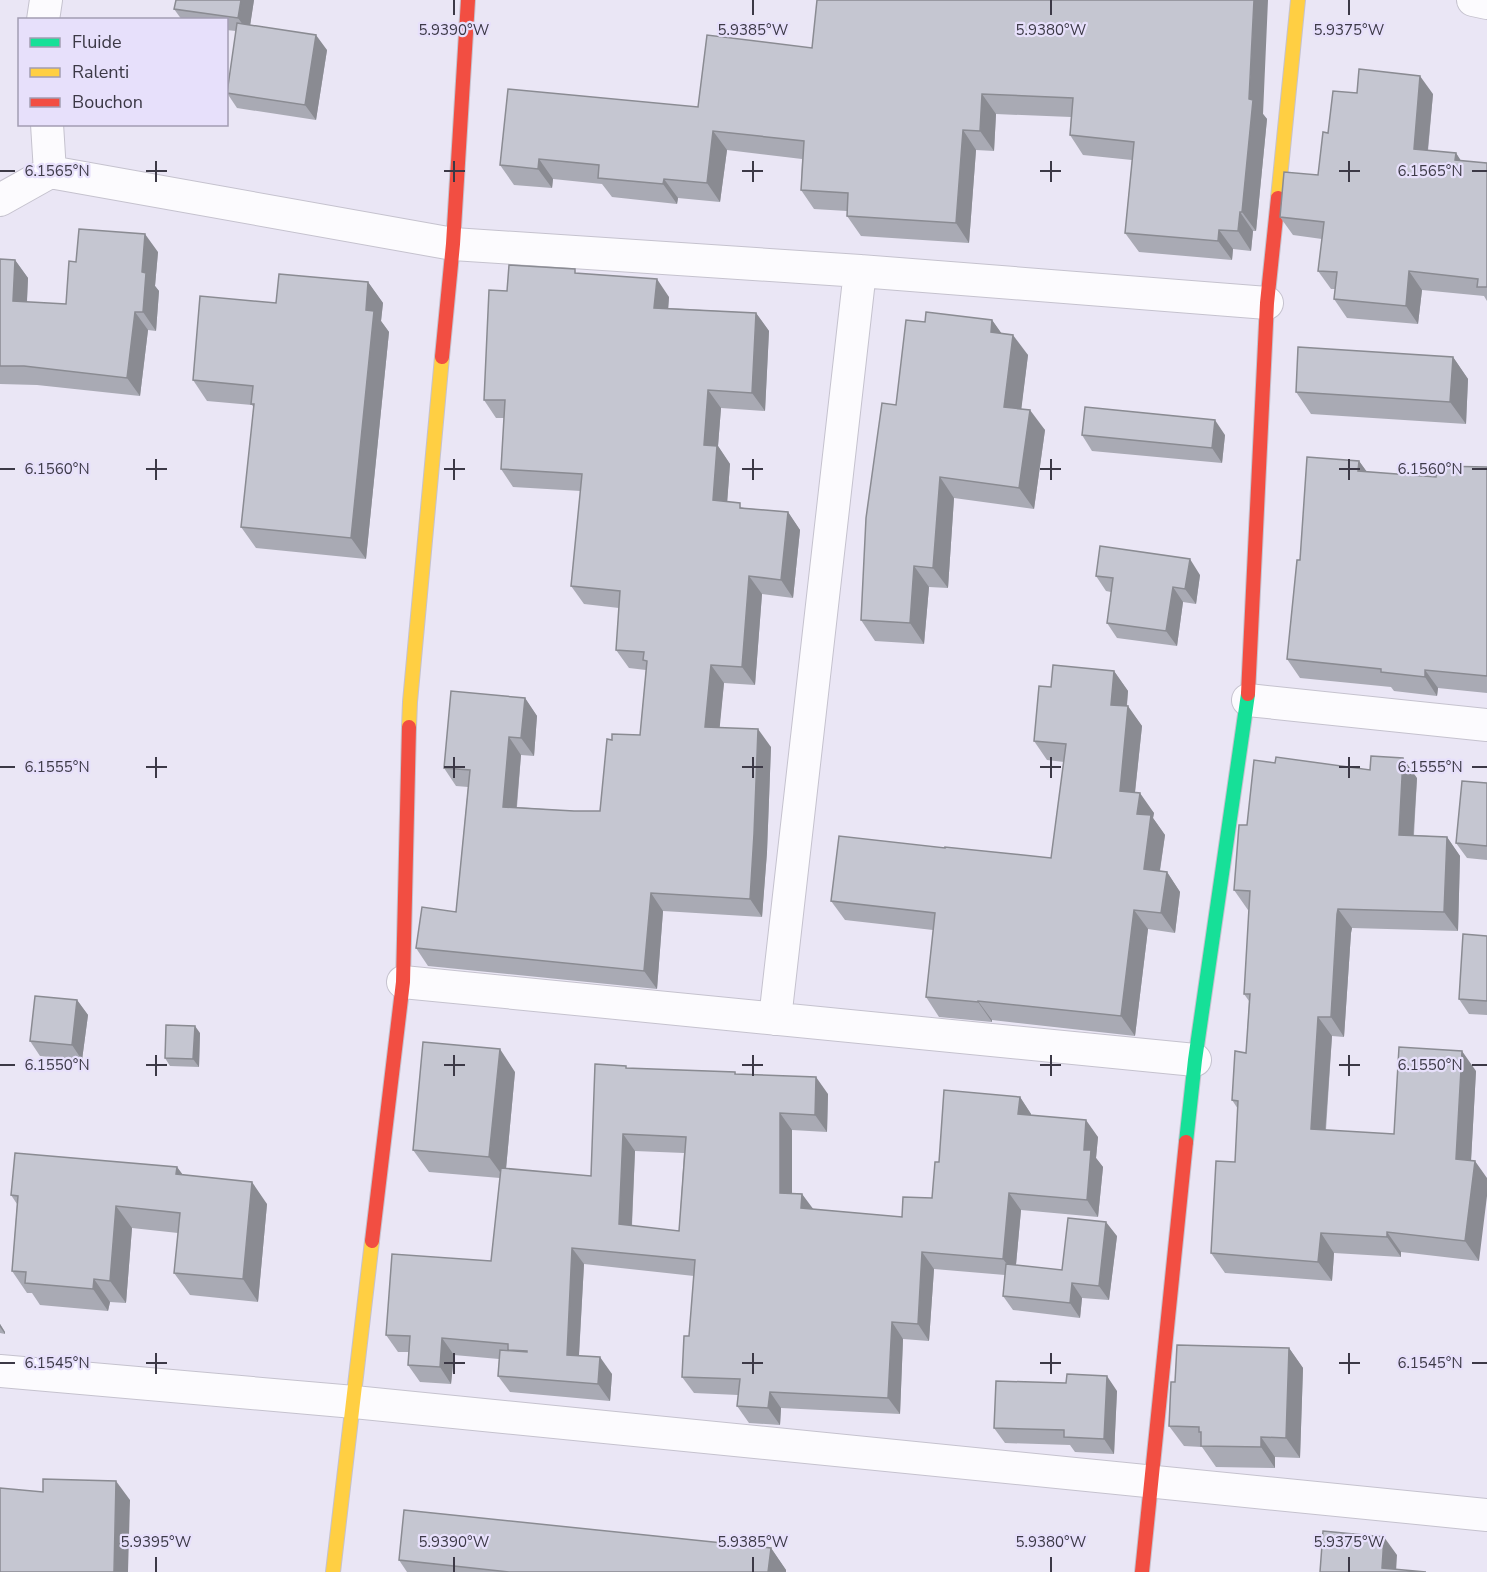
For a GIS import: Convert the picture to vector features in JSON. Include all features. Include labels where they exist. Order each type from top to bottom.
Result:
[{"type":"street","points":[[43,18],[46,0]]},
{"type":"street","points":[[333,1572],[402,982],[410,702],[453,244],[468,0]]},
{"type":"street","points":[[1143,1572],[1195,1060],[1248,700],[1268,303],[1298,0]]},
{"type":"street","points":[[1473,0],[1487,3]]},
{"type":"street","points":[[47,126],[50,172]]},
{"type":"street","points":[[0,200],[50,172],[453,244],[860,271],[1268,303]]},
{"type":"street","points":[[775,1018],[860,271]]},
{"type":"street","points":[[1248,700],[1487,725]]},
{"type":"street","points":[[402,982],[1195,1060]]},
{"type":"street","points":[[0,1371],[354,1402],[1487,1515]]},
{"type":"building","points":[[176,0],[241,0],[238,18],[174,9]]},
{"type":"building","points":[[817,0],[1254,0],[1249,99],[1253,100],[1242,212],[1240,212],[1238,231],[1219,230],[1218,241],[1125,233],[1134,142],[1070,135],[1073,98],[982,94],[980,131],[963,130],[956,223],[847,216],[848,193],[801,190],[804,141],[713,131],[707,183],[664,179],[663,184],[598,178],[599,165],[539,159],[538,169],[500,165],[508,89],[698,107],[707,35],[812,48]]},
{"type":"building","points":[[237,23],[316,35],[305,105],[228,93]]},
{"type":"building","points":[[1359,69],[1420,76],[1414,149],[1456,153],[1455,160],[1487,163],[1487,287],[1477,287],[1478,279],[1409,271],[1406,306],[1334,299],[1337,272],[1318,271],[1324,222],[1280,217],[1284,172],[1318,175],[1323,132],[1328,133],[1333,91],[1357,93]]},
{"type":"building","points":[[79,229],[145,234],[142,272],[146,273],[143,312],[135,312],[127,378],[24,366],[0,366],[0,259],[15,260],[13,301],[66,304],[69,261],[76,262]]},
{"type":"building","points":[[509,265],[575,269],[575,273],[657,279],[654,308],[756,313],[752,393],[708,390],[704,445],[717,446],[713,500],[740,503],[740,508],[788,512],[781,580],[749,576],[742,667],[711,665],[705,727],[758,729],[750,899],[651,893],[644,971],[416,948],[422,907],[456,912],[470,770],[444,768],[451,691],[525,698],[521,738],[509,737],[503,807],[600,811],[607,739],[612,740],[612,734],[640,735],[647,661],[643,660],[644,652],[616,650],[620,591],[571,586],[582,474],[501,469],[505,400],[484,400],[489,290],[507,291]]},
{"type":"building","points":[[279,274],[368,282],[366,310],[374,311],[351,538],[241,527],[254,404],[251,404],[253,386],[193,380],[200,296],[276,303]]},
{"type":"building","points":[[926,312],[992,320],[991,332],[1013,335],[1004,407],[1030,410],[1019,488],[940,477],[933,568],[914,566],[910,623],[861,620],[866,518],[882,403],[896,405],[906,320],[925,322]]},
{"type":"building","points":[[1298,347],[1453,357],[1450,402],[1296,392]]},
{"type":"building","points":[[1085,407],[1215,420],[1212,448],[1082,435]]},
{"type":"building","points":[[1307,457],[1359,461],[1358,471],[1436,477],[1437,466],[1487,467],[1487,676],[1425,670],[1425,677],[1381,672],[1381,669],[1287,659],[1297,560],[1300,560]]},
{"type":"building","points":[[1100,546],[1190,559],[1185,589],[1173,587],[1166,631],[1107,623],[1113,578],[1096,576]]},
{"type":"building","points":[[1053,665],[1114,671],[1111,705],[1128,706],[1120,791],[1140,793],[1137,814],[1151,815],[1144,869],[1167,872],[1161,913],[1134,910],[1121,1016],[926,997],[935,913],[831,901],[839,836],[1051,858],[1066,744],[1034,741],[1039,686],[1051,687]]},
{"type":"building","points":[[1371,756],[1403,758],[1399,835],[1447,837],[1444,912],[1338,909],[1331,1017],[1318,1017],[1311,1129],[1394,1134],[1399,1047],[1462,1051],[1456,1159],[1475,1161],[1465,1241],[1387,1232],[1387,1237],[1321,1233],[1318,1262],[1211,1253],[1216,1161],[1235,1162],[1238,1101],[1232,1100],[1235,1051],[1246,1053],[1250,994],[1244,994],[1250,891],[1234,890],[1239,825],[1247,825],[1254,760],[1275,763],[1276,757],[1370,770]]},
{"type":"building","points":[[1462,781],[1487,783],[1487,846],[1456,843]]},
{"type":"building","points":[[1463,934],[1487,936],[1487,1001],[1459,999]]},
{"type":"building","points":[[35,996],[77,1000],[72,1045],[30,1041]]},
{"type":"building","points":[[166,1025],[195,1026],[193,1059],[165,1058]]},
{"type":"building","points":[[423,1042],[500,1049],[489,1157],[413,1150]]},
{"type":"building","points":[[595,1064],[626,1066],[626,1068],[816,1077],[815,1115],[780,1113],[780,1193],[802,1194],[801,1208],[902,1217],[903,1197],[932,1198],[935,1162],[939,1162],[944,1090],[1020,1097],[1018,1114],[1086,1120],[1084,1150],[1091,1150],[1087,1200],[1009,1193],[1003,1259],[922,1252],[918,1324],[892,1322],[888,1398],[770,1392],[768,1408],[737,1406],[740,1379],[682,1377],[684,1336],[689,1336],[695,1260],[572,1248],[567,1355],[600,1357],[598,1384],[498,1376],[500,1350],[527,1352],[508,1350],[508,1344],[442,1338],[440,1367],[408,1365],[410,1336],[386,1335],[392,1254],[491,1261],[501,1168],[591,1176]],"holes":[[[623,1134],[686,1137],[679,1231],[619,1224]]]},
{"type":"building","points":[[15,1153],[177,1167],[176,1174],[252,1182],[243,1279],[174,1273],[180,1213],[116,1206],[110,1281],[94,1279],[93,1289],[25,1283],[26,1272],[12,1271],[18,1196],[11,1195]]},
{"type":"building","points":[[1068,1218],[1106,1222],[1099,1286],[1072,1283],[1070,1303],[1003,1296],[1006,1264],[1062,1270]]},
{"type":"building","points":[[1177,1345],[1289,1348],[1286,1438],[1261,1437],[1261,1447],[1201,1446],[1199,1427],[1169,1426],[1171,1382],[1175,1382]]},
{"type":"building","points":[[1067,1374],[1107,1376],[1104,1439],[1064,1437],[1064,1430],[994,1428],[996,1381],[1066,1383]]},
{"type":"building","points":[[43,1479],[116,1481],[114,1572],[0,1572],[0,1488],[43,1492]]},
{"type":"building","points":[[404,1510],[771,1548],[768,1572],[509,1572],[399,1560]]},
{"type":"building","points":[[1323,1531],[1384,1537],[1382,1568],[1426,1572],[1320,1572]]},
{"type":"traffic: fast","points":[[1186,1142],[1195,1060],[1248,694]]},
{"type":"traffic: slow","points":[[1278,198],[1298,0]]},
{"type":"traffic: slow","points":[[409,727],[442,357]]},
{"type":"traffic: slow","points":[[333,1572],[372,1241]]},
{"type":"traffic: jam","points":[[442,357],[453,244],[468,0]]},
{"type":"traffic: jam","points":[[1248,694],[1267,303],[1278,198]]},
{"type":"traffic: jam","points":[[372,1241],[403,982],[409,727]]},
{"type":"traffic: jam","points":[[1142,1572],[1186,1142]]}]
